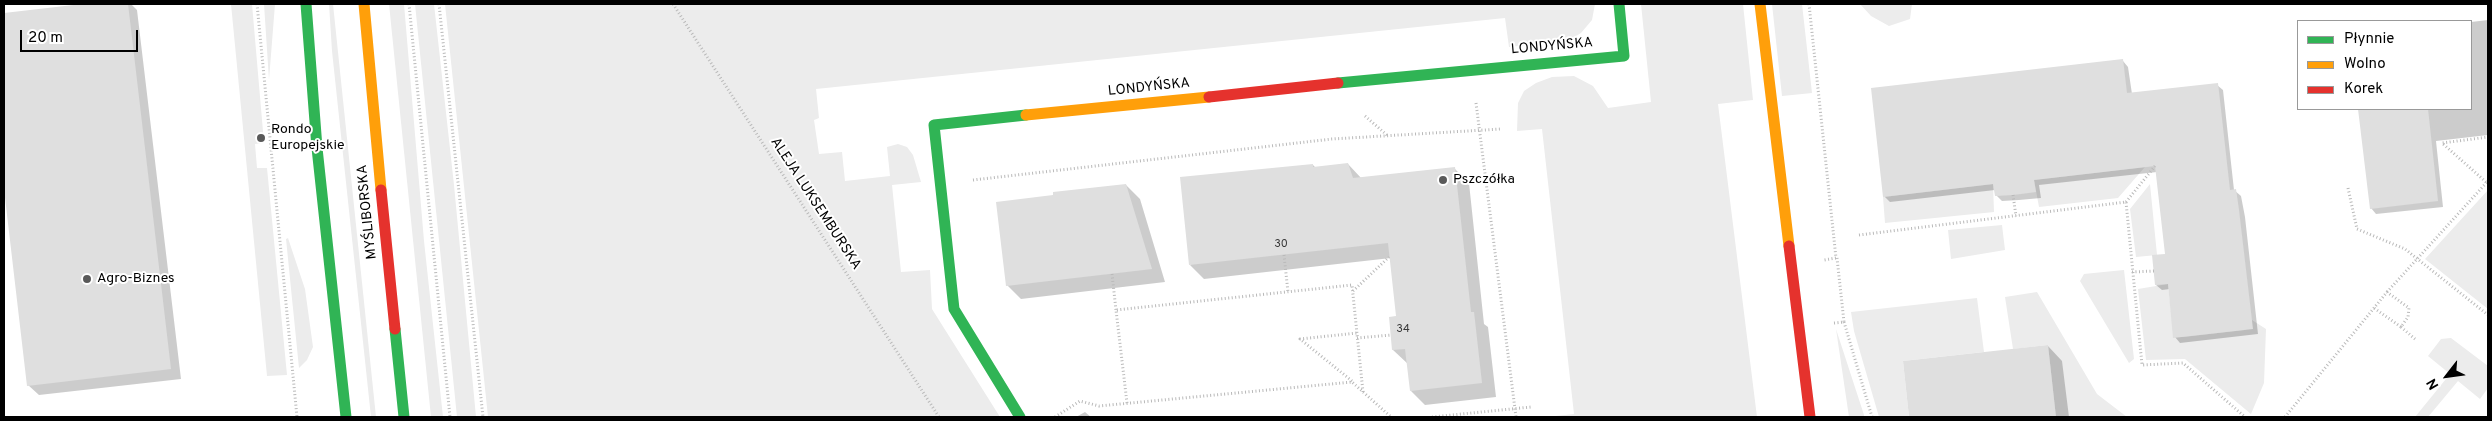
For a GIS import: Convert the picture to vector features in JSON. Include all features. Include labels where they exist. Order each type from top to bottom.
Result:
[{"type":"street","points":[[306,4],[317,148],[346,417]]},
{"type":"street","name":"MYŚLIBORSKA","points":[[364,4],[372,107],[404,417]]},
{"type":"street","name":"LONDYŃSKA","points":[[1020,417],[954,309],[934,125],[1624,56],[1619,4]]},
{"type":"street","points":[[1760,4],[1810,417]]},
{"type":"path","points":[[257,4],[297,417]]},
{"type":"path","points":[[409,4],[450,417]]},
{"type":"path","points":[[439,4],[483,417]]},
{"type":"path","name":"ALEJA LUKSEMBURSKA","points":[[673,4],[938,417]]},
{"type":"path","points":[[1792,266],[1836,258],[1809,4]]},
{"type":"path","points":[[1471,70],[1516,417]]},
{"type":"path","points":[[968,180],[1332,139],[1479,132],[1501,129]]},
{"type":"path","points":[[2285,417],[2387,292],[2487,182],[2442,143],[2488,137]]},
{"type":"path","points":[[2155,166],[2126,202],[2142,365],[2183,364],[2245,417]]},
{"type":"path","points":[[2348,188],[2357,229],[2405,249],[2488,315]]},
{"type":"path","points":[[2013,195],[2016,216]]},
{"type":"path","points":[[1859,235],[2126,202]]},
{"type":"path","points":[[1284,255],[1288,292]]},
{"type":"path","points":[[1352,291],[1389,257]]},
{"type":"path","points":[[2132,272],[2154,271]]},
{"type":"path","points":[[1112,274],[1127,403]]},
{"type":"path","points":[[1116,310],[1352,286],[1363,392]]},
{"type":"path","points":[[2387,292],[2409,308],[2408,318],[2401,328]]},
{"type":"path","points":[[2374,308],[2415,339]]},
{"type":"path","points":[[1844,322],[1872,417]]},
{"type":"path","points":[[1357,333],[1300,339],[1391,417]]},
{"type":"path","points":[[1357,338],[1391,334]]},
{"type":"path","points":[[1055,417],[1080,402],[1099,406],[1352,382]]},
{"type":"path","points":[[1432,417],[1531,407]]},
{"type":"shaded area","points":[[231,4],[252,4],[264,143],[255,144],[257,168],[267,168],[287,375],[267,376]]},
{"type":"shaded area","points":[[264,4],[275,4],[269,80]]},
{"type":"shaded area","points":[[329,4],[333,4],[376,417],[371,417],[332,51]]},
{"type":"shaded area","points":[[389,4],[404,4],[424,241],[443,417],[431,417]]},
{"type":"shaded area","points":[[415,4],[434,4],[454,185],[476,417],[457,417]]},
{"type":"shaded area","points":[[445,4],[1595,4],[1592,20],[1581,33],[1568,41],[1509,47],[1505,18],[816,89],[819,118],[814,120],[819,154],[842,152],[845,181],[890,176],[887,147],[898,144],[907,147],[913,155],[921,182],[892,185],[901,272],[930,270],[932,309],[1000,417],[488,417]]},
{"type":"shaded area","points":[[1641,4],[1743,4],[1753,100],[1718,104],[1757,417],[1546,417],[1574,414],[1542,129],[1517,131],[1518,103],[1524,91],[1536,83],[1552,77],[1574,76],[1593,86],[1608,108],[1651,102]]},
{"type":"shaded area","points":[[1772,4],[1802,4],[1812,93],[1782,96]]},
{"type":"shaded area","points":[[1860,4],[1912,4],[1910,19],[1889,26],[1871,16]]},
{"type":"shaded area","points":[[2145,167],[2118,198],[2039,207],[2034,180]]},
{"type":"shaded area","points":[[1993,184],[1994,212],[1885,223],[1883,197]]},
{"type":"shaded area","points":[[2150,184],[2157,255],[2136,257],[2130,209]]},
{"type":"shaded area","points":[[2488,190],[2488,309],[2425,259]]},
{"type":"shaded area","points":[[2002,225],[2005,250],[1951,259],[1948,230]]},
{"type":"shaded area","points":[[288,238],[305,289],[313,347],[307,360],[299,368],[286,239]]},
{"type":"shaded area","points":[[2124,270],[2134,359],[2129,363],[2080,281],[2084,274]]},
{"type":"shaded area","points":[[2168,284],[2173,330],[2183,337],[2244,330],[2252,320],[2266,329],[2264,383],[2251,414],[2185,359],[2146,360],[2138,289]]},
{"type":"shaded area","points":[[2037,292],[2097,394],[2127,417],[2056,417],[2048,345],[2013,349],[2005,297]]},
{"type":"shaded area","points":[[1977,298],[1984,352],[1903,361],[1909,417],[1879,417],[1854,331],[1851,312]]},
{"type":"shaded area","points":[[1836,329],[1864,415],[1864,417],[1849,417]]},
{"type":"shaded area","points":[[2451,338],[2488,366],[2488,388],[2480,399],[2458,381],[2428,417],[2415,417],[2450,374],[2428,356],[2441,339]]},
{"type":"building","name":"Agro-Biznes","points":[[82,4],[128,4],[171,369],[27,386],[4,189],[4,13]]},
{"type":"building","points":[[2123,59],[2127,93],[2218,83],[2230,190],[2236,189],[2253,329],[2173,338],[2168,284],[2155,285],[2152,255],[2165,254],[2155,166],[2034,180],[2036,192],[2013,195],[1995,196],[1993,184],[1883,197],[1871,88]]},
{"type":"building","points":[[2358,110],[2428,110],[2438,201],[2370,209]]},
{"type":"building","points":[[1348,163],[1353,178],[1455,167],[1471,312],[1474,312],[1482,383],[1410,391],[1405,349],[1392,350],[1389,317],[1396,316],[1388,243],[1189,265],[1180,177],[1313,164],[1313,167]]},
{"type":"building","points":[[1126,184],[1152,269],[1006,286],[996,202],[1053,195],[1053,192]]},
{"type":"building","points":[[2048,345],[2056,417],[1909,417],[1903,361]]},
{"type":"traffic: fast","points":[[306,4],[317,148],[346,417]]},
{"type":"traffic: fast","points":[[1338,83],[1624,56],[1619,4]]},
{"type":"traffic: fast","points":[[1020,417],[954,309],[934,125],[1026,115]]},
{"type":"traffic: fast","points":[[395,329],[404,417]]},
{"type":"traffic: slow","points":[[364,4],[381,190]]},
{"type":"traffic: slow","points":[[1760,4],[1789,246]]},
{"type":"traffic: slow","points":[[1026,115],[1209,97]]},
{"type":"traffic: jam","points":[[1209,97],[1338,83]]},
{"type":"traffic: jam","points":[[381,190],[395,329]]},
{"type":"traffic: jam","points":[[1789,246],[1810,417]]},
{"type":"place","name":"Rondo Europejskie","points":[[261,138]]},
{"type":"place","name":"Pszczółka","points":[[1443,180]]},
{"type":"place","name":"Agro-Biznes","points":[[87,279]]}]
